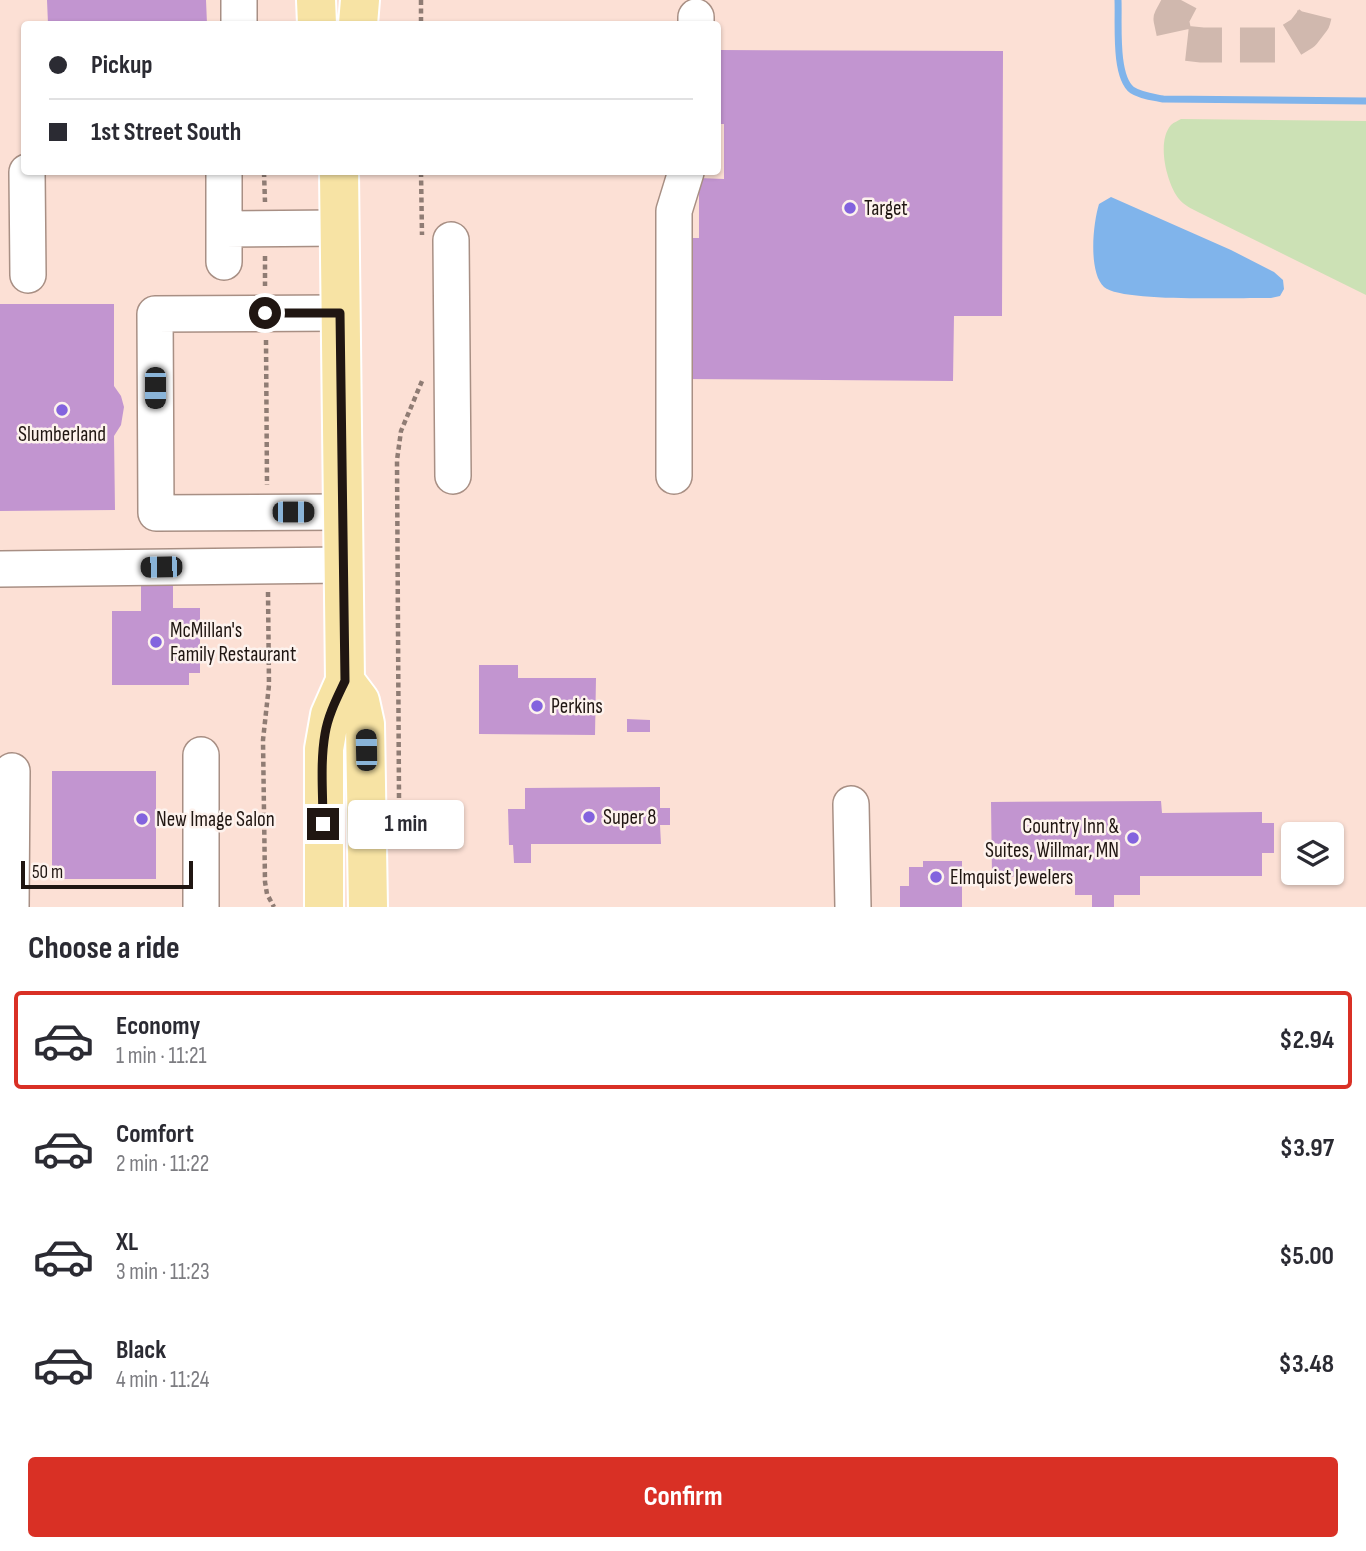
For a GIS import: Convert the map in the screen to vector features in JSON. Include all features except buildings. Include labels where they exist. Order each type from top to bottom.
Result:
[{"type":"main road","points":[[316,0],[317,21]]},
{"type":"main road","points":[[358,21],[360,0]]},
{"type":"main road","points":[[324,907],[324,741],[330,715],[345,681],[340,175]]},
{"type":"main road","points":[[345,681],[360,701],[365,724],[368,907]]},
{"type":"lane","points":[[239,0],[239,21]]},
{"type":"lane","points":[[27,175],[27,275]]},
{"type":"lane","points":[[224,175],[224,245],[339,228]]},
{"type":"lane","points":[[674,476],[674,211],[685,175]]},
{"type":"lane","points":[[436,240],[453,475]]},
{"type":"lane","points":[[340,313],[155,314],[156,513],[343,512]]},
{"type":"lane","points":[[0,569],[343,565]]},
{"type":"lane","points":[[201,755],[201,907]]},
{"type":"lane","points":[[11,907],[12,771]]},
{"type":"lane","points":[[851,804],[853,907]]},
{"type":"path","points":[[421,0],[421,21]]},
{"type":"path","points":[[422,175],[436,240]]},
{"type":"path","points":[[399,811],[397,460],[401,432],[417,396],[422,374]]},
{"type":"green space","points":[[1181,119],[1366,121],[1366,295],[1188,207],[1181,201],[1167,173],[1164,142],[1171,125]]},
{"type":"water","points":[[1111,197],[1274,272],[1283,280],[1284,289],[1280,296],[1271,298],[1183,298],[1134,295],[1104,287],[1096,270],[1094,235],[1099,204]]},
{"type":"waterway","points":[[1118,0],[1122,73],[1126,83],[1139,94],[1163,99],[1366,101]]},
{"type":"tunnel","points":[[1181,0],[1171,19],[1174,33],[1184,43],[1202,45],[1276,45],[1290,41],[1303,33],[1313,20],[1318,0]]},
{"type":"place","name":"Target","points":[[850,208]]},
{"type":"place","name":"Slumberland","points":[[62,410]]},
{"type":"place","name":"McMillan's Family Restaurant","points":[[156,642]]},
{"type":"place","name":"Perkins","points":[[537,706]]},
{"type":"place","name":"Super 8","points":[[589,817]]},
{"type":"place","name":"New Image Salon","points":[[142,819]]},
{"type":"place","name":"Country Inn & Suites, Willmar, MN","points":[[1133,838]]},
{"type":"place","name":"Elmquist Jewelers","points":[[936,877]]},
{"type":"route","points":[[265,313],[340,313],[345,681],[325,733],[323,824]]}]
